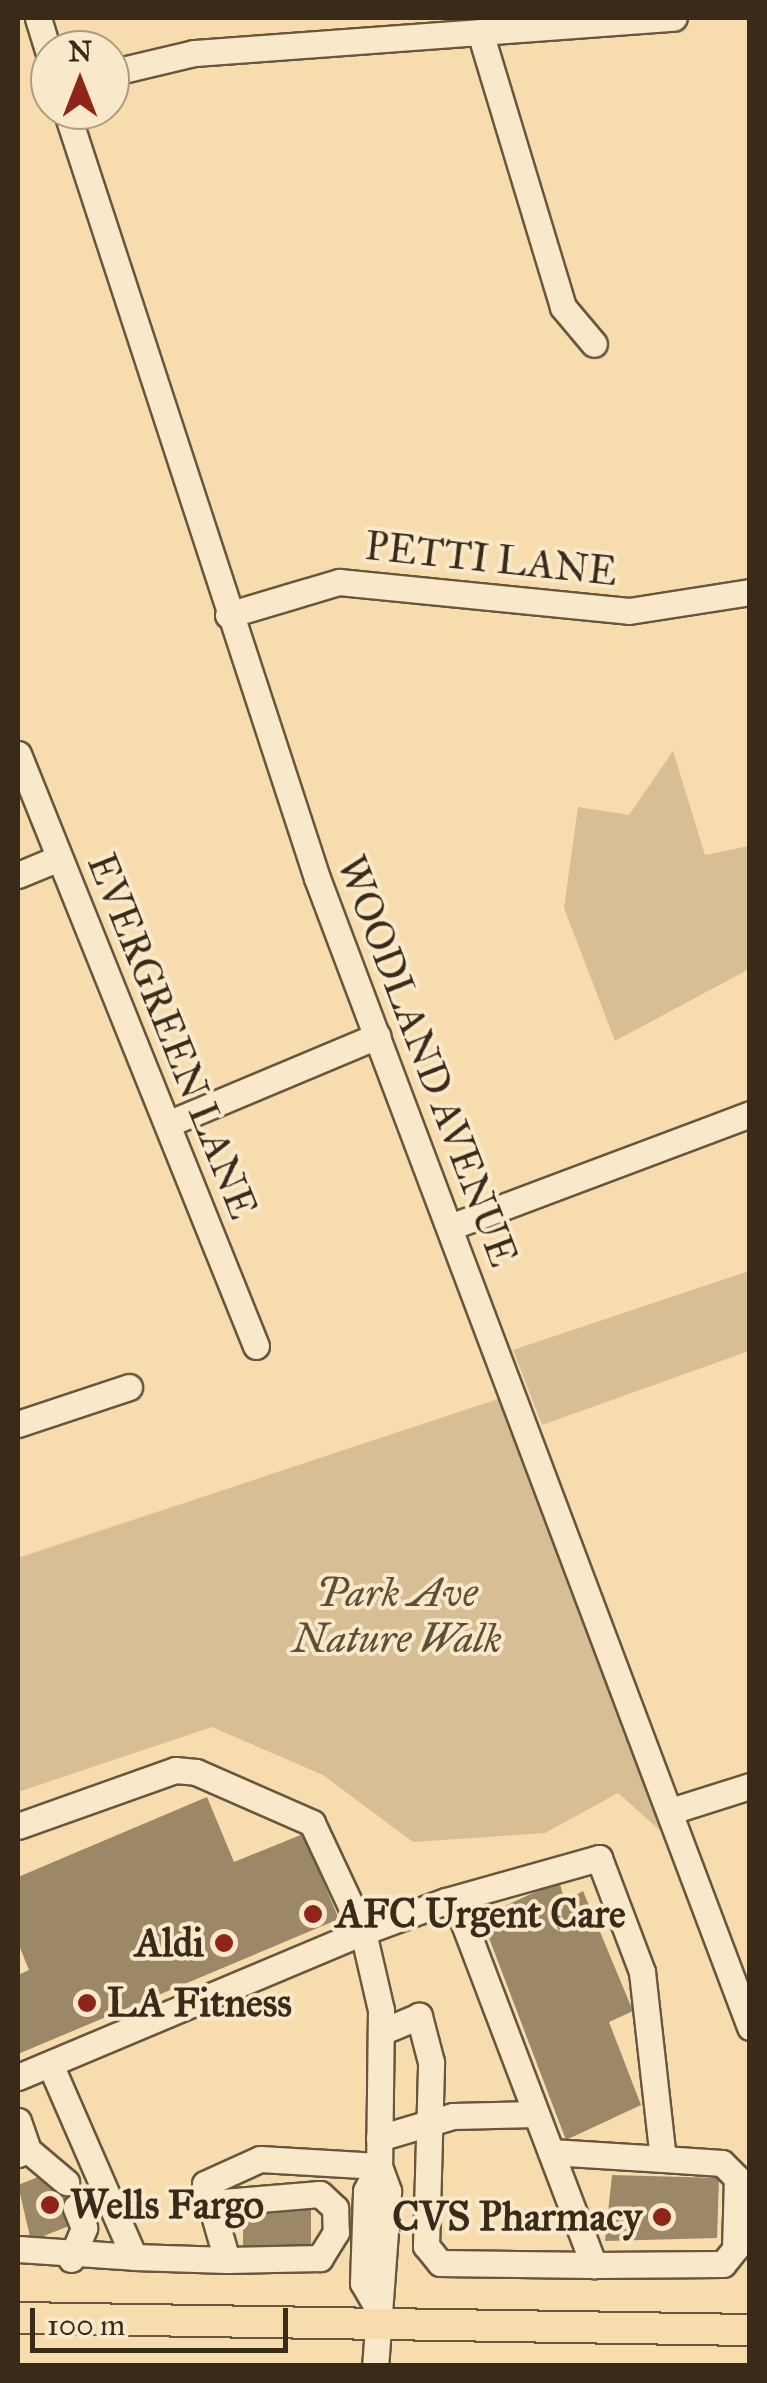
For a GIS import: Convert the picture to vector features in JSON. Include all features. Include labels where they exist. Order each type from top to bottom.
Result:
[{"type":"main road","points":[[18,2318],[377,2315],[750,2330]]},
{"type":"street","points":[[130,68],[194,53],[674,18]]},
{"type":"street","points":[[480,32],[563,308],[594,344]]},
{"type":"street","name":"WOODLAND AVENUE","points":[[72,130],[228,615],[377,1036],[674,1810],[750,2027]]},
{"type":"street","name":"PETTI LANE","points":[[228,615],[339,582],[629,611],[750,592]]},
{"type":"street","name":"EVERGREEN LANE","points":[[18,754],[170,1122],[256,1346]]},
{"type":"street","points":[[18,875],[59,858]]},
{"type":"street","points":[[170,1122],[377,1036]]},
{"type":"street","points":[[450,1227],[750,1114]]},
{"type":"street","points":[[18,1424],[129,1387]]},
{"type":"street","points":[[18,1826],[175,1770],[227,1780],[326,1836],[363,1932],[381,2032],[378,2166],[388,2191],[387,2284],[377,2315],[375,2366]]},
{"type":"street","points":[[674,1810],[750,1786]]},
{"type":"street","points":[[18,2076],[363,1932],[446,1901],[599,1858],[642,1972],[663,2159]]},
{"type":"street","points":[[446,1901],[460,1913],[594,2264]]},
{"type":"street","points":[[381,2032],[419,2016],[431,2062],[426,2246],[440,2263],[716,2266],[735,2249],[734,2172],[663,2159],[551,2152]]},
{"type":"street","points":[[50,2064],[134,2256]]},
{"type":"street","points":[[379,2138],[429,2120],[536,2114]]},
{"type":"street","points":[[18,2121],[23,2152],[66,2182]]},
{"type":"street","points":[[227,2260],[205,2184],[260,2159],[378,2166]]},
{"type":"street","points":[[18,2249],[70,2259],[320,2258],[336,2232],[335,2208],[320,2194],[211,2203]]},
{"type":"street","points":[[70,2259],[84,2228],[76,2208]]},
{"type":"green space","points":[[673,751],[705,855],[749,846],[749,969],[615,1041],[564,908],[578,807],[629,815]]},
{"type":"green space","points":[[749,1271],[749,1351],[542,1425],[513,1350]]},
{"type":"green space","name":"Park Ave Nature Walk","points":[[501,1398],[662,1832],[618,1793],[545,1833],[413,1842],[323,1775],[212,1727],[18,1792],[18,1558]]},
{"type":"building","points":[[207,1797],[234,1862],[303,1834],[339,1919],[18,2054],[18,1975],[29,1970],[18,1943],[18,1877]]},
{"type":"building","points":[[559,1881],[565,1901],[583,1891],[633,2011],[609,2022],[641,2105],[566,2140],[481,1917]]},
{"type":"building","name":"Wells Fargo","points":[[48,2173],[77,2178],[87,2203],[64,2212],[69,2226],[31,2241],[18,2185]]},
{"type":"building","name":"CVS Pharmacy","points":[[612,2175],[719,2178],[717,2238],[605,2241]]},
{"type":"building","points":[[243,2210],[311,2210],[311,2247],[243,2247]]},
{"type":"place","name":"AFC Urgent Care","points":[[313,1914]]},
{"type":"place","name":"Aldi","points":[[224,1943]]},
{"type":"place","name":"LA Fitness","points":[[87,2003]]},
{"type":"place","name":"Wells Fargo","points":[[50,2205]]},
{"type":"place","name":"CVS Pharmacy","points":[[662,2217]]}]
